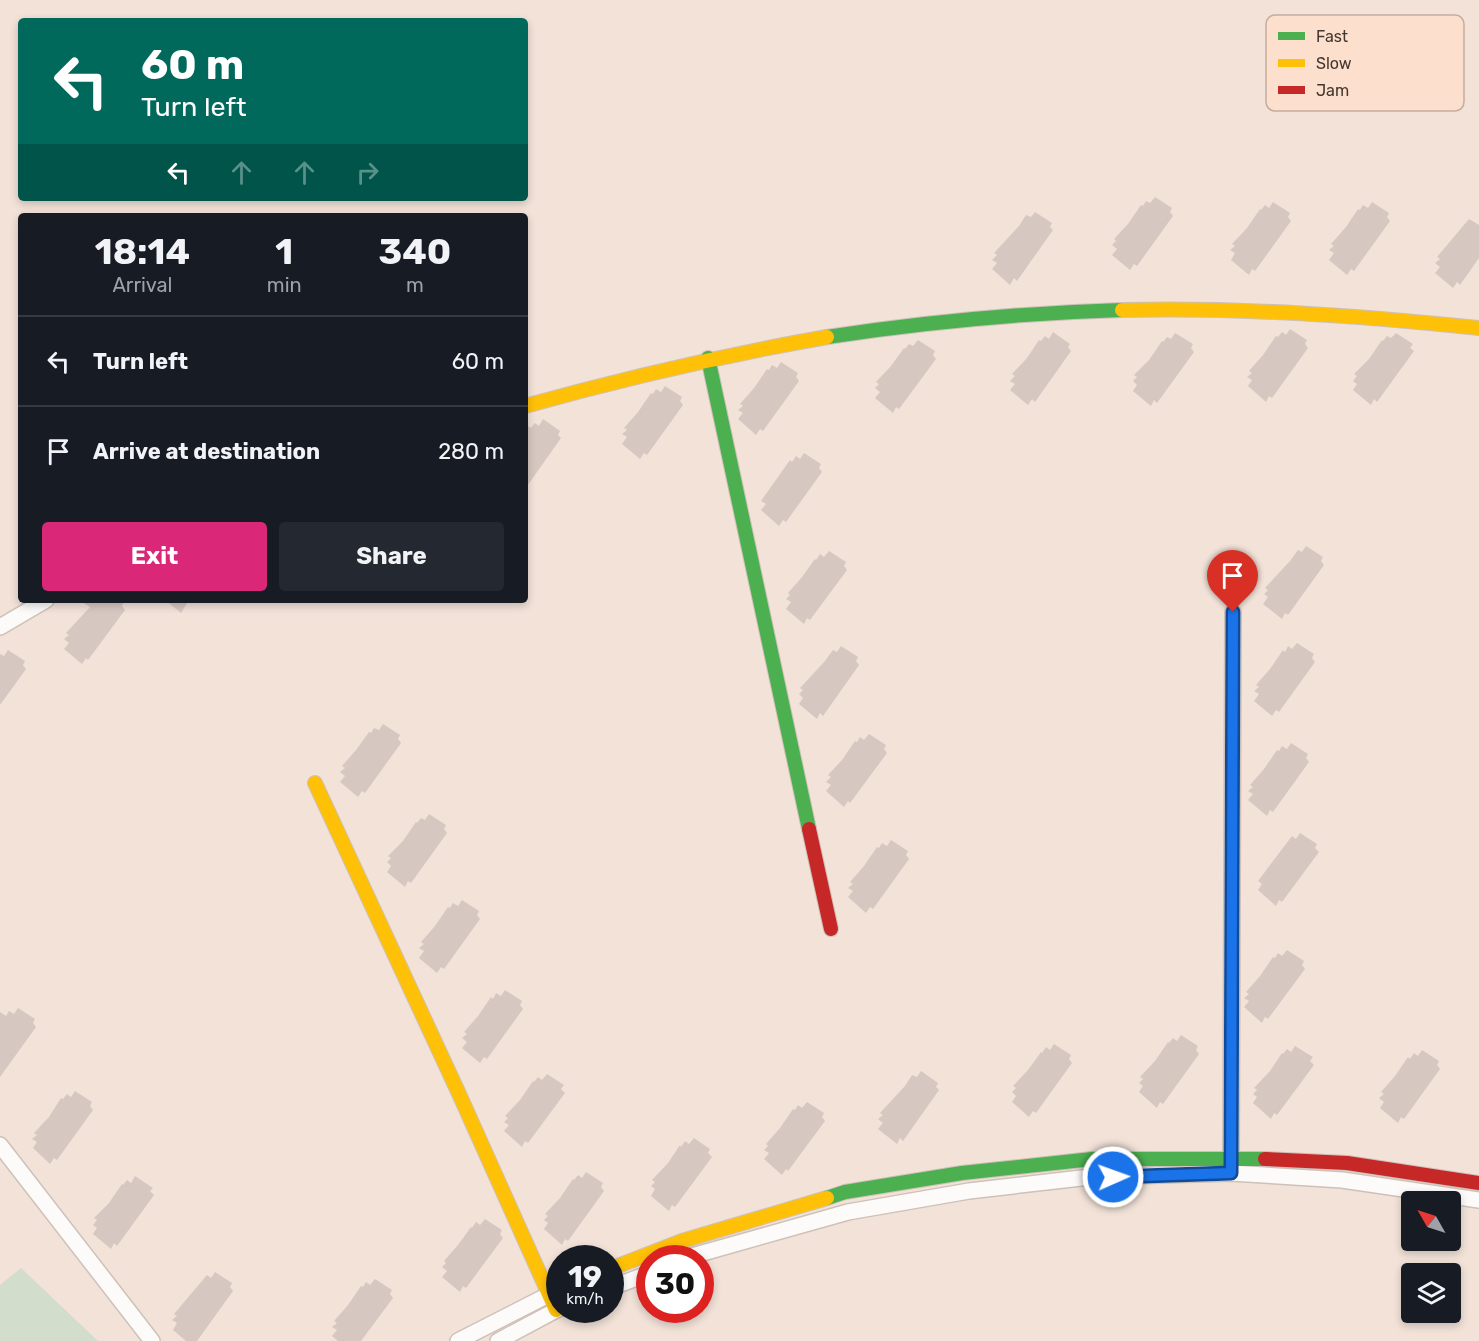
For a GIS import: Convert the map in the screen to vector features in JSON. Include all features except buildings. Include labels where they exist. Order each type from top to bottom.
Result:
[{"type":"street","points":[[528,405],[708,358],[892,329],[1014,315],[1121,311],[1263,311],[1375,317],[1479,328]]},
{"type":"street","points":[[708,358],[831,929]]},
{"type":"street","points":[[0,627],[41,603]]},
{"type":"street","points":[[1231,1166],[1233,612]]},
{"type":"street","points":[[315,783],[546,1274]]},
{"type":"street","points":[[0,1145],[152,1341]]},
{"type":"street","points":[[624,1263],[681,1241],[845,1192],[962,1173],[1092,1159],[1231,1166],[1479,1200]]},
{"type":"street","points":[[714,1250],[848,1212],[969,1191],[1090,1177],[1231,1166],[1347,1162],[1479,1183]]},
{"type":"street","points":[[458,1341],[546,1295]]},
{"type":"street","points":[[498,1341],[546,1315]]},
{"type":"green space","points":[[21,1268],[98,1341],[0,1341],[0,1285]]},
{"type":"traffic: fast","points":[[827,337],[974,319],[1122,310]]},
{"type":"traffic: fast","points":[[708,358],[809,829]]},
{"type":"traffic: fast","points":[[827,1198],[845,1192],[962,1173],[1092,1159],[1265,1159]]},
{"type":"traffic: slow","points":[[1122,310],[1301,313],[1479,328]]},
{"type":"traffic: slow","points":[[528,405],[675,368],[827,337]]},
{"type":"traffic: slow","points":[[315,783],[546,1288]]},
{"type":"traffic: slow","points":[[624,1264],[682,1241],[827,1198]]},
{"type":"traffic: jam","points":[[809,829],[831,929]]},
{"type":"traffic: jam","points":[[1265,1159],[1347,1163],[1479,1183]]},
{"type":"route","points":[[1113,1177],[1231,1173],[1233,612]]}]
